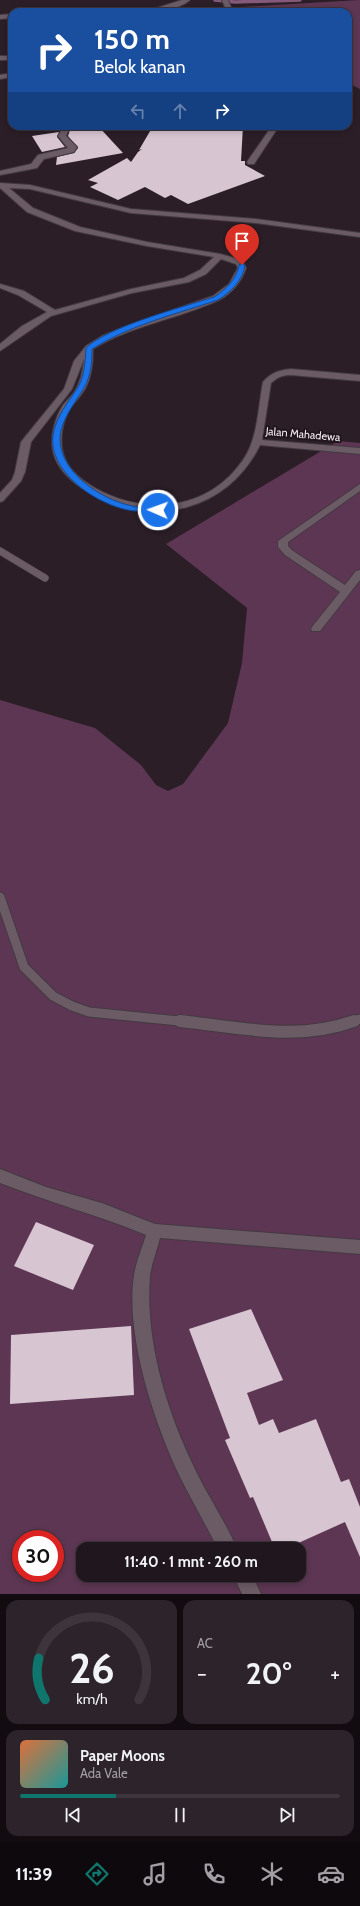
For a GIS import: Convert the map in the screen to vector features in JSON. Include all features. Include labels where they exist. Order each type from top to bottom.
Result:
[{"type":"street","points":[[165,8],[187,0]]},
{"type":"street","points":[[0,173],[34,166],[41,157],[72,150],[73,147],[62,136],[65,130]]},
{"type":"street","points":[[251,162],[273,130]]},
{"type":"street","points":[[1,185],[30,186],[132,211],[256,221],[360,235]]},
{"type":"street","points":[[0,499],[16,482],[20,472],[26,442],[68,390],[78,361],[89,348],[105,338],[125,330],[206,303],[224,293],[241,273],[242,265],[236,260],[220,256],[133,241],[78,229],[30,210],[1,185]]},
{"type":"street","points":[[0,348],[36,321],[54,312],[131,290],[186,280],[203,272],[220,256]]},
{"type":"street","points":[[0,286],[22,293],[54,312]]},
{"type":"street","points":[[89,348],[88,367],[84,379],[79,392],[70,402],[59,426],[56,444],[62,464],[71,474],[104,498],[129,508],[144,510],[175,507],[194,502],[224,486],[235,476],[246,463],[256,442]]},
{"type":"street","name":"Jalan Mahadewa","points":[[360,378],[291,372],[273,376],[267,382],[256,442],[360,452]]},
{"type":"street","points":[[346,591],[289,553],[282,546],[283,541],[360,487]]},
{"type":"street","points":[[316,629],[360,573]]},
{"type":"street","points":[[0,1176],[45,1194],[102,1210],[155,1231],[360,1247]]},
{"type":"street","points":[[155,1231],[142,1275],[141,1318],[150,1364],[165,1417],[186,1470],[224,1542]]},
{"type":"street","points":[[246,1582],[252,1594]]},
{"type":"lane","points":[[0,551],[45,578]]},
{"type":"lane","points":[[0,897],[24,967],[53,996],[89,1012],[290,1033],[314,1033],[340,1027],[360,1018]]},
{"type":"shaded area","points":[[360,0],[360,89],[352,85],[352,8],[241,7]]},
{"type":"shaded area","points":[[338,441],[360,443],[360,1594],[0,1594],[0,700],[95,728],[141,765],[156,785],[168,791],[183,784],[228,723],[242,663],[247,608],[166,544]]},
{"type":"building","points":[[70,130],[102,130],[123,153],[56,165],[57,157],[74,153],[78,148],[68,136]]},
{"type":"building","points":[[151,130],[243,130],[241,161],[245,161],[245,165],[265,176],[188,204],[171,195],[165,198],[145,187],[118,200],[90,187],[98,183],[88,180],[127,158],[131,162],[142,149],[139,150]]},
{"type":"building","points":[[59,132],[57,137],[65,147],[42,152],[32,136]]},
{"type":"building","points":[[36,1222],[94,1245],[73,1290],[14,1266]]},
{"type":"building","points":[[251,1309],[283,1380],[247,1393],[259,1425],[273,1419],[279,1433],[316,1419],[341,1482],[349,1479],[360,1507],[360,1557],[345,1522],[301,1542],[272,1542],[253,1497],[250,1498],[225,1440],[230,1438],[189,1329]]},
{"type":"building","points":[[131,1326],[134,1395],[10,1404],[11,1335]]},
{"type":"waterway","points":[[215,0],[235,2],[300,0]]},
{"type":"route","points":[[158,510],[129,508],[115,504],[79,482],[62,464],[58,454],[56,435],[59,426],[70,402],[82,386],[88,367],[89,348],[105,338],[125,330],[206,303],[216,298],[224,293],[237,279],[241,273],[242,265]]}]
